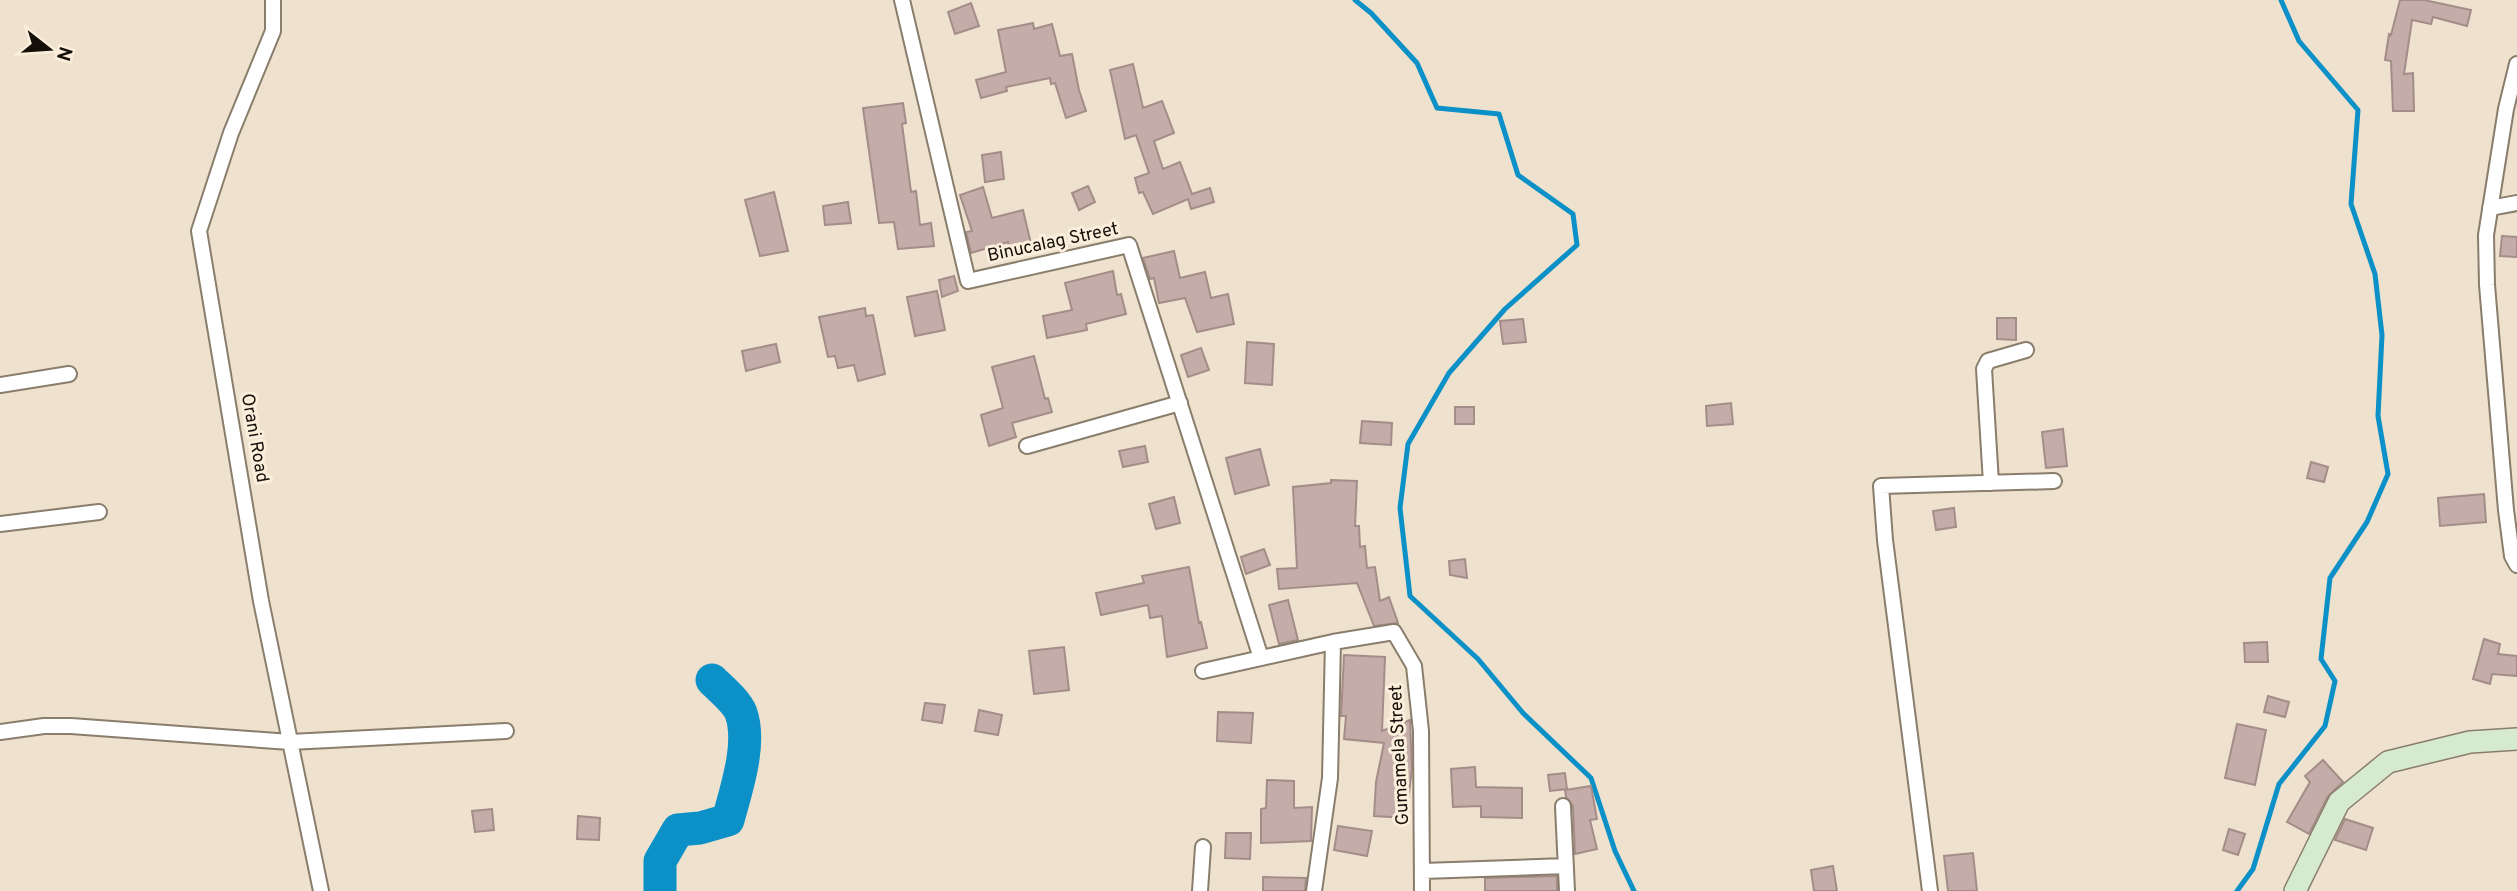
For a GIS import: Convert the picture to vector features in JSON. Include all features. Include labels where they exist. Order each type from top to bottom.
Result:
[{"type":"street","name":"Orani Road","points":[[272,0],[273,31],[231,133],[199,232],[261,601],[321,891]]},
{"type":"street","name":"Binucalag Street","points":[[902,0],[968,281],[1129,245],[1261,658]]},
{"type":"street","points":[[2517,64],[2506,109],[2486,235],[2487,285],[2506,510],[2512,556],[2517,565]]},
{"type":"street","points":[[2490,208],[2517,203]]},
{"type":"street","points":[[1991,483],[1984,369],[1988,361],[2026,350]]},
{"type":"street","points":[[0,385],[69,374]]},
{"type":"street","points":[[1027,446],[1180,403]]},
{"type":"street","points":[[1930,891],[1885,540],[1881,486],[2054,481]]},
{"type":"street","points":[[0,524],[99,512]]},
{"type":"street","name":"Gumamela Street","points":[[1203,671],[1333,642],[1394,632],[1414,666],[1421,732],[1422,891]]},
{"type":"street","points":[[1314,891],[1330,778],[1333,642]]},
{"type":"street","points":[[0,732],[44,726],[71,726],[290,742],[506,731]]},
{"type":"street","points":[[2295,891],[2339,802],[2388,762],[2470,742],[2517,739]]},
{"type":"street","points":[[1563,806],[1567,891]]},
{"type":"street","points":[[1200,891],[1203,847]]},
{"type":"street","points":[[1423,871],[1566,866]]},
{"type":"building","points":[[2400,0],[2424,0],[2471,10],[2467,26],[2433,17],[2431,24],[2412,20],[2404,74],[2413,73],[2414,111],[2393,111],[2391,61],[2385,60],[2389,34],[2391,35]]},
{"type":"building","points":[[971,3],[979,26],[955,34],[948,12]]},
{"type":"building","points":[[1033,23],[1034,29],[1052,24],[1060,56],[1072,54],[1086,111],[1066,118],[1055,83],[1051,84],[1050,78],[1006,87],[1007,91],[981,98],[976,80],[1006,72],[998,30]]},
{"type":"building","points":[[1133,64],[1143,108],[1162,101],[1174,133],[1154,141],[1163,169],[1180,162],[1192,194],[1210,188],[1214,202],[1191,209],[1188,199],[1153,214],[1143,192],[1139,193],[1135,178],[1149,173],[1136,135],[1125,139],[1110,70]]},
{"type":"building","points":[[903,103],[906,123],[902,124],[911,192],[916,191],[920,225],[931,223],[934,246],[898,249],[894,222],[879,223],[863,108]]},
{"type":"building","points":[[1001,152],[1004,179],[985,182],[982,155]]},
{"type":"building","points":[[1088,186],[1095,202],[1079,210],[1072,193]]},
{"type":"building","points":[[983,187],[992,218],[1023,210],[1032,248],[1010,253],[1008,242],[971,253],[966,232],[972,231],[960,195]]},
{"type":"building","points":[[774,192],[788,251],[760,256],[745,200]]},
{"type":"building","points":[[848,202],[851,223],[825,225],[823,206]]},
{"type":"building","points":[[2502,236],[2517,237],[2517,257],[2500,256]]},
{"type":"building","points":[[1174,251],[1180,278],[1205,272],[1211,298],[1228,294],[1234,324],[1197,332],[1185,298],[1159,303],[1154,278],[1150,279],[1143,258]]},
{"type":"building","points":[[1113,271],[1117,295],[1121,294],[1126,314],[1086,324],[1087,330],[1047,338],[1043,316],[1072,310],[1065,283]]},
{"type":"building","points":[[954,276],[958,291],[942,297],[939,280]]},
{"type":"building","points":[[937,291],[945,330],[915,336],[907,297]]},
{"type":"building","points":[[865,308],[866,316],[873,315],[885,374],[858,381],[854,365],[838,368],[835,356],[828,357],[819,317]]},
{"type":"building","points":[[1997,318],[2016,318],[2016,340],[1997,339]]},
{"type":"building","points":[[1523,319],[1526,342],[1503,344],[1500,321]]},
{"type":"building","points":[[1247,342],[1274,344],[1272,385],[1245,383]]},
{"type":"building","points":[[776,344],[780,362],[746,371],[742,351]]},
{"type":"building","points":[[1201,348],[1209,370],[1188,377],[1181,355]]},
{"type":"building","points":[[1034,356],[1045,399],[1048,398],[1052,412],[1012,423],[1016,437],[989,446],[981,415],[1003,408],[992,367]]},
{"type":"building","points":[[1731,403],[1733,424],[1707,426],[1706,406]]},
{"type":"building","points":[[1455,407],[1474,407],[1474,424],[1455,424]]},
{"type":"building","points":[[1362,421],[1392,423],[1391,445],[1360,443]]},
{"type":"building","points":[[2063,429],[2067,466],[2046,468],[2042,432]]},
{"type":"building","points":[[1145,446],[1148,462],[1123,467],[1119,451]]},
{"type":"building","points":[[1260,449],[1269,485],[1235,494],[1226,458]]},
{"type":"building","points":[[2311,462],[2328,467],[2324,482],[2307,478]]},
{"type":"building","points":[[1331,480],[1357,481],[1355,526],[1359,526],[1360,547],[1365,546],[1367,568],[1375,567],[1380,601],[1389,597],[1398,623],[1374,626],[1357,583],[1279,589],[1277,569],[1297,568],[1293,487],[1331,483]]},
{"type":"building","points":[[2484,494],[2486,522],[2440,526],[2438,498]]},
{"type":"building","points":[[1174,497],[1180,523],[1156,529],[1149,504]]},
{"type":"building","points":[[1954,508],[1956,527],[1936,530],[1933,511]]},
{"type":"building","points":[[1264,549],[1270,565],[1246,574],[1241,557]]},
{"type":"building","points":[[1465,559],[1467,578],[1450,575],[1449,561]]},
{"type":"building","points":[[1189,567],[1199,623],[1201,622],[1207,648],[1167,657],[1162,616],[1150,618],[1148,605],[1101,615],[1096,593],[1144,583],[1142,576]]},
{"type":"building","points":[[1288,600],[1298,640],[1279,644],[1269,605]]},
{"type":"building","points":[[2484,639],[2500,644],[2498,654],[2517,656],[2517,676],[2492,674],[2490,684],[2473,679]]},
{"type":"building","points":[[2267,642],[2268,662],[2245,662],[2244,643]]},
{"type":"building","points":[[1064,647],[1069,690],[1034,694],[1029,651]]},
{"type":"building","points":[[1344,655],[1385,657],[1382,731],[1410,720],[1412,768],[1406,818],[1374,816],[1376,782],[1384,743],[1344,739],[1346,716],[1341,716]]},
{"type":"building","points":[[2268,696],[2289,702],[2285,717],[2264,712]]},
{"type":"building","points":[[925,703],[945,705],[942,723],[922,720]]},
{"type":"building","points":[[979,710],[1002,715],[998,735],[975,731]]},
{"type":"building","points":[[1218,712],[1253,713],[1251,743],[1217,741]]},
{"type":"building","points":[[2237,724],[2266,730],[2255,785],[2225,778]]},
{"type":"building","points":[[2323,760],[2343,782],[2328,796],[2309,834],[2287,822],[2310,782],[2305,776]]},
{"type":"building","points":[[1475,767],[1476,787],[1522,788],[1522,818],[1481,817],[1481,806],[1453,807],[1451,769]]},
{"type":"building","points":[[1565,773],[1567,789],[1550,791],[1548,775]]},
{"type":"building","points":[[1267,780],[1294,781],[1294,808],[1312,807],[1311,841],[1261,843],[1261,809],[1266,808]]},
{"type":"building","points":[[1591,786],[1597,819],[1590,820],[1597,849],[1575,854],[1573,806],[1566,797],[1565,790]]},
{"type":"building","points":[[492,809],[494,830],[475,832],[472,811]]},
{"type":"building","points":[[578,816],[600,818],[599,840],[577,839]]},
{"type":"building","points":[[2345,819],[2373,828],[2366,850],[2335,840]]},
{"type":"building","points":[[1338,826],[1372,831],[1367,856],[1334,850]]},
{"type":"building","points":[[2229,829],[2245,834],[2238,855],[2223,850]]},
{"type":"building","points":[[1226,833],[1251,833],[1250,859],[1225,858]]},
{"type":"building","points":[[1973,853],[1977,891],[1948,891],[1944,856]]},
{"type":"building","points":[[1833,866],[1837,891],[1814,891],[1811,870]]},
{"type":"building","points":[[1557,876],[1557,891],[1485,891],[1485,878]]},
{"type":"building","points":[[1263,877],[1306,878],[1305,891],[1263,891]]},
{"type":"waterway","points":[[1355,0],[1371,13],[1417,63],[1437,108],[1499,114],[1518,175],[1573,214],[1577,245],[1505,309],[1449,373],[1408,444],[1400,508],[1410,596],[1478,659],[1523,713],[1591,778],[1615,851],[1634,891]]},
{"type":"waterway","points":[[2237,891],[2253,869],[2279,784],[2325,726],[2335,681],[2321,659],[2330,578],[2367,522],[2388,474],[2378,416],[2382,335],[2375,274],[2351,204],[2358,110],[2299,41],[2281,0]]},
{"type":"waterway","points":[[660,891],[660,861],[678,830],[700,828],[728,820],[739,781],[745,739],[741,713],[712,680]]}]
